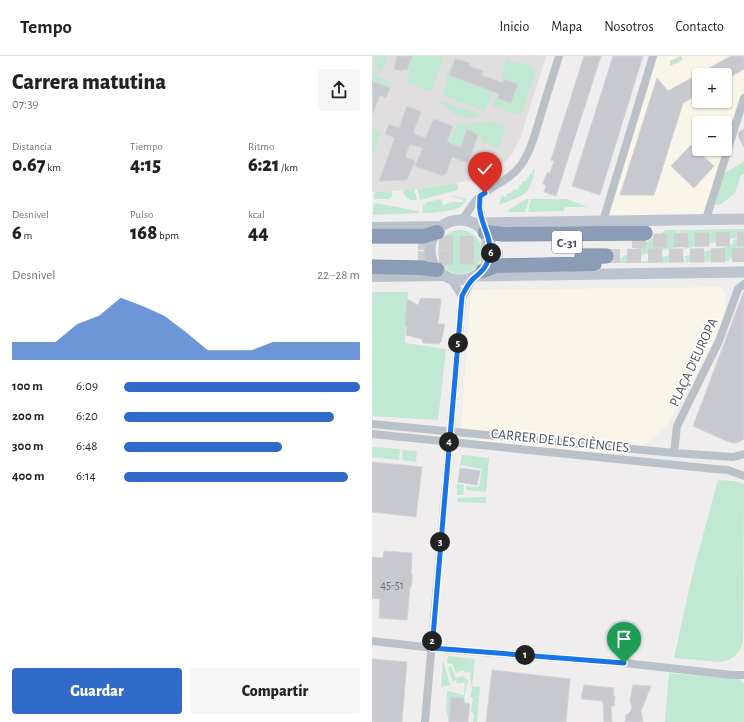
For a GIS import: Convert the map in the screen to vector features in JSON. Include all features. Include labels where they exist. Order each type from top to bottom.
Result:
[{"type":"highway","points":[[481,226],[499,234],[645,233]]},
{"type":"highway","points":[[372,236],[425,236],[441,228]]},
{"type":"highway","name":"C-31","points":[[478,275],[499,266],[600,260],[503,250],[632,241]]},
{"type":"highway","points":[[372,243],[418,243]]},
{"type":"highway","points":[[372,259],[418,258]]},
{"type":"highway","points":[[372,267],[421,268],[444,275]]},
{"type":"main road","points":[[744,219],[603,221],[481,226],[461,220],[453,221],[441,228],[432,238],[430,251],[431,259],[444,275],[464,281],[478,275],[744,272]]},
{"type":"main road","points":[[478,275],[489,258],[491,251],[490,241],[481,226]]},
{"type":"street","points":[[461,220],[467,215],[473,204],[480,196],[513,173],[521,165],[527,155],[559,56]]},
{"type":"street","points":[[603,221],[653,56]]},
{"type":"street","points":[[706,219],[744,98]]},
{"type":"street","points":[[480,196],[481,226]]},
{"type":"street","points":[[372,226],[441,228]]},
{"type":"street","points":[[372,278],[444,275],[462,296]]},
{"type":"street","points":[[425,722],[462,296],[478,275]]},
{"type":"street","name":"PLAÇA D'EUROPA","points":[[674,453],[677,426],[719,341],[738,289],[744,284]]},
{"type":"street","name":"CARRER DE LES CIÈNCIES","points":[[372,424],[674,453],[733,457],[744,454]]},
{"type":"street","name":"CARRER DE LES CIÈNCIES","points":[[372,434],[728,470],[744,476]]},
{"type":"street","points":[[372,641],[432,648],[617,662],[732,675],[744,675]]},
{"type":"shaded area","points":[[372,56],[546,56],[520,139],[512,154],[501,166],[482,177],[469,181],[410,190],[372,192]]},
{"type":"shaded area","points":[[656,56],[744,56],[744,87],[732,124],[732,116],[692,116],[692,156],[722,156],[703,215],[614,216],[609,213]]},
{"type":"shaded area","points":[[722,287],[725,294],[726,304],[720,328],[667,425],[636,454],[571,451],[476,442],[461,425],[471,290]]},
{"type":"green space","points":[[373,56],[388,56],[381,73],[377,68]]},
{"type":"green space","points":[[412,56],[444,56],[431,92],[406,82],[410,72],[407,70]]},
{"type":"green space","points":[[680,56],[683,60],[670,66],[670,61]]},
{"type":"green space","points":[[507,60],[519,64],[520,62],[536,69],[521,116],[493,106],[497,94],[497,98],[511,103],[518,84],[500,77]]},
{"type":"green space","points":[[451,65],[453,66],[449,75],[493,91],[485,111],[442,95],[448,80],[446,79]]},
{"type":"green space","points":[[372,71],[378,77],[392,83],[390,88],[372,81]]},
{"type":"green space","points":[[440,100],[482,115],[474,118],[463,117],[452,113],[452,110],[439,103]]},
{"type":"green space","points":[[489,121],[506,127],[498,148],[481,141],[482,137],[468,129],[461,147],[449,143],[458,123],[465,126],[466,123],[472,125],[473,122],[488,124]]},
{"type":"green space","points":[[372,129],[381,132],[372,157]]},
{"type":"green space","points":[[744,162],[744,174],[741,175],[735,193],[720,205],[714,204],[724,173]]},
{"type":"green space","points":[[533,169],[535,169],[527,191],[520,197],[499,204],[502,195],[506,197],[507,193],[510,194],[514,189],[518,190],[520,184],[522,185],[523,181],[526,181],[527,177],[529,178],[530,174],[532,174]]},
{"type":"green space","points":[[457,183],[458,190],[420,200],[417,189]]},
{"type":"green space","points":[[414,189],[417,200],[412,200],[404,195],[403,190]]},
{"type":"green space","points":[[392,191],[392,196],[389,199],[374,199],[375,192]]},
{"type":"green space","points":[[451,196],[466,199],[461,207],[442,212],[423,213],[423,206],[427,202],[441,199],[443,205],[452,202],[463,202],[463,199]]},
{"type":"green space","points":[[526,199],[529,199],[525,212],[508,212],[508,210]]},
{"type":"green space","points":[[531,199],[566,199],[588,207],[565,207],[564,211],[528,212]]},
{"type":"green space","points":[[374,203],[418,211],[419,213],[373,215]]},
{"type":"green space","points":[[744,229],[744,236],[684,249],[679,230]]},
{"type":"green space","points":[[460,230],[472,234],[478,240],[482,252],[478,264],[472,270],[460,274],[448,270],[442,264],[438,252],[442,240],[448,234]]},
{"type":"green space","points":[[666,230],[677,230],[681,246],[637,256],[633,263],[613,263]]},
{"type":"green space","points":[[744,237],[744,250],[727,261],[686,262],[685,256],[730,246],[733,243],[733,240]]},
{"type":"green space","points":[[682,252],[685,262],[638,263]]},
{"type":"green space","points":[[372,292],[408,292],[405,343],[446,349],[438,420],[372,416]]},
{"type":"green space","points":[[372,447],[400,449],[399,460],[372,457]]},
{"type":"green space","points":[[403,450],[417,451],[416,462],[402,460]]},
{"type":"green space","points":[[462,455],[489,458],[486,492],[466,490],[466,486],[479,487],[482,469],[460,465]]},
{"type":"green space","points":[[718,480],[734,481],[744,484],[743,642],[740,650],[735,656],[725,661],[720,662],[674,658],[692,576]]},
{"type":"green space","points":[[457,484],[464,485],[463,495],[457,495]]},
{"type":"green space","points":[[486,497],[486,503],[457,502],[457,498]]},
{"type":"green space","points":[[448,656],[475,659],[472,686],[480,687],[477,722],[473,722],[474,714],[471,711],[473,698],[470,697],[472,688],[471,674],[468,671],[466,673],[462,670],[456,673],[452,664],[447,663]]},
{"type":"green space","points":[[443,660],[450,685],[441,687]]},
{"type":"green space","points":[[451,666],[456,678],[463,676],[468,681],[464,698],[451,698],[449,722],[446,709],[447,691],[464,695],[465,682],[457,684],[456,680],[452,681],[448,667]]},
{"type":"green space","points":[[669,673],[737,679],[742,681],[744,685],[744,722],[665,722]]},
{"type":"building","points":[[397,56],[412,56],[407,70],[403,69],[402,71],[394,69]]},
{"type":"building","points":[[584,56],[601,56],[556,196],[544,192],[546,185],[543,184],[546,175],[548,172],[550,173],[554,161],[551,160]]},
{"type":"building","points":[[613,56],[643,56],[600,195],[572,186]]},
{"type":"building","points":[[731,56],[744,56],[744,69],[732,76],[732,68],[709,68]]},
{"type":"building","points":[[455,59],[470,63],[469,66],[483,71],[481,75],[503,83],[504,79],[518,84],[511,103],[497,98],[499,94],[449,75]]},
{"type":"building","points":[[657,78],[668,91],[692,78],[692,98],[683,103],[654,195],[620,195]]},
{"type":"building","points":[[372,81],[390,88],[386,98],[380,95],[373,114]]},
{"type":"building","points":[[407,106],[421,112],[413,133],[425,138],[434,119],[453,126],[447,142],[461,147],[467,129],[478,135],[467,163],[452,157],[446,174],[443,176],[415,166],[423,148],[410,144],[405,157],[415,161],[407,180],[379,181],[395,138],[385,134],[389,124],[399,128]]},
{"type":"building","points":[[744,129],[744,147],[738,136],[739,132]]},
{"type":"building","points":[[691,145],[692,156],[703,156],[714,166],[694,188],[671,166]]},
{"type":"building","points":[[744,291],[744,439],[733,443],[693,426]]},
{"type":"building","points":[[421,298],[440,299],[441,301],[438,324],[445,324],[441,342],[439,344],[423,343],[422,339],[406,335],[407,328],[405,324],[407,299],[418,305]]},
{"type":"building","points":[[372,462],[422,467],[416,517],[372,512]]},
{"type":"building","points":[[460,468],[480,471],[477,485],[458,482]]},
{"type":"building","points":[[384,551],[412,553],[412,581],[410,587],[407,620],[379,618],[380,599],[372,598],[372,557],[383,558]]},
{"type":"building","points":[[372,659],[407,662],[402,722],[372,722]]},
{"type":"building","points":[[492,670],[570,679],[566,722],[486,722]]},
{"type":"building","points":[[584,685],[614,688],[614,706],[611,706],[612,722],[604,722],[603,701],[581,699]]},
{"type":"building","points":[[633,685],[651,686],[641,711],[643,722],[625,722],[626,715],[630,712],[632,707],[630,701]]},
{"type":"building","points":[[451,697],[464,698],[464,703],[470,704],[468,722],[449,722]]},
{"type":"tunnel","points":[[632,241],[744,239]]},
{"type":"tunnel","points":[[418,243],[502,243]]},
{"type":"tunnel","points":[[606,256],[744,255]]},
{"type":"tunnel","points":[[418,258],[503,257]]},
{"type":"route","points":[[485,193],[480,196],[480,210],[485,232],[490,241],[491,251],[486,265],[477,276],[473,278],[462,296],[432,648],[624,663]]}]
